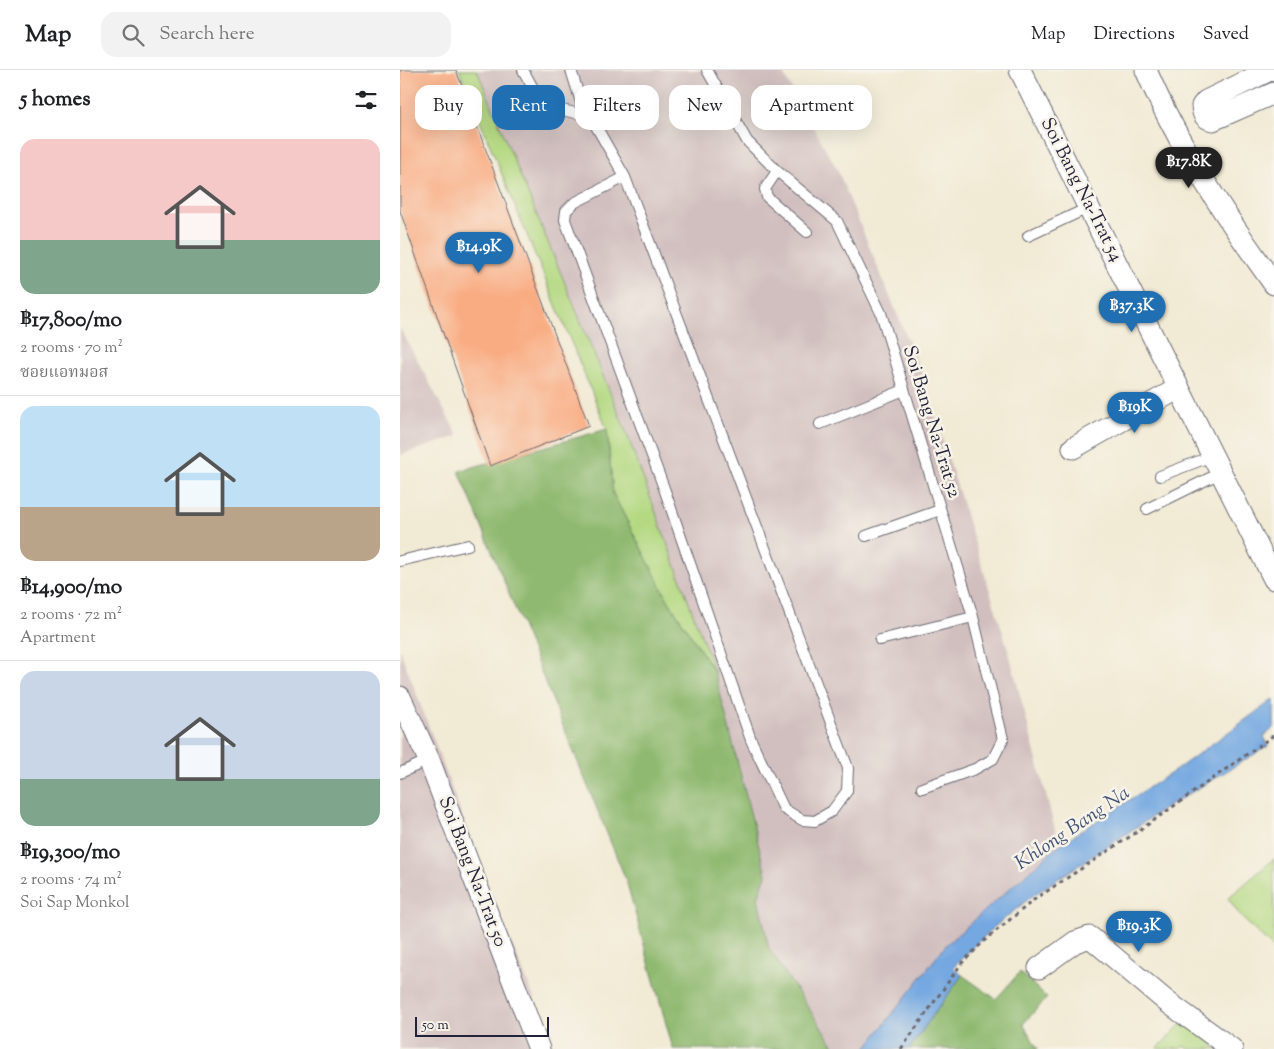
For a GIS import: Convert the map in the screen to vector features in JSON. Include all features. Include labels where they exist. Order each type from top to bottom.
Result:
[{"type":"street","name":"Soi Bang Na-Trat 54","points":[[1020,70],[1274,579]]},
{"type":"street","points":[[1146,70],[1170,124],[1243,241],[1274,284]]},
{"type":"street","points":[[1270,70],[1206,101],[1202,106],[1203,114],[1206,118],[1213,120],[1274,93]]},
{"type":"street","points":[[1073,448],[1179,388]]},
{"type":"street","name":"Soi Bang Na-Trat 50","points":[[400,698],[429,760],[539,1049]]},
{"type":"street","points":[[1039,968],[1075,942],[1090,937],[1166,1001],[1232,1049]]},
{"type":"lane","points":[[523,70],[543,106],[575,113]]},
{"type":"lane","points":[[571,70],[576,85]]},
{"type":"lane","name":"Soi Bang Na-Trat 52","points":[[706,70],[747,141],[777,171],[837,221],[881,313],[973,618],[1003,739],[994,758],[975,769],[922,788]]},
{"type":"lane","points":[[598,130],[625,178],[848,768],[847,791],[832,812],[815,821],[802,820],[784,810],[751,740],[665,491],[565,220],[566,211],[574,203],[625,178]]},
{"type":"lane","points":[[777,171],[765,189],[767,197],[807,232]]},
{"type":"lane","points":[[1028,236],[1090,207]]},
{"type":"lane","points":[[820,424],[904,390]]},
{"type":"lane","points":[[1160,476],[1216,465]]},
{"type":"lane","points":[[1147,509],[1216,465]]},
{"type":"lane","points":[[866,536],[940,510]]},
{"type":"lane","points":[[400,561],[468,545]]},
{"type":"lane","points":[[880,640],[973,618]]},
{"type":"lane","points":[[400,773],[429,760]]},
{"type":"path","points":[[901,1049],[962,964],[986,940],[1035,899],[1140,830],[1274,735]]},
{"type":"shaded area","points":[[477,70],[781,70],[789,85],[751,85],[751,130],[815,130],[837,169],[922,374],[1008,649],[1059,845],[946,945],[865,1049],[836,1049],[769,949],[758,898],[766,874],[715,673],[501,130],[565,130],[565,85],[492,85],[492,108]]},
{"type":"shaded area","points":[[400,328],[458,436],[400,455]]},
{"type":"shaded area","points":[[400,650],[492,896],[555,1049],[400,1049]]},
{"type":"green space","points":[[459,70],[477,70],[492,106],[492,130],[502,130],[625,429],[715,673],[668,600],[613,494],[607,429],[482,126],[482,85],[465,85]]},
{"type":"green space","points":[[607,429],[613,494],[668,600],[715,673],[766,875],[758,898],[769,949],[836,1049],[673,1049],[626,880],[459,471]]},
{"type":"green space","points":[[1274,859],[1274,949],[1241,917],[1228,898]]},
{"type":"green space","points":[[1020,972],[1047,998],[1023,1024],[1038,1049],[909,1049],[962,975],[996,999]]},
{"type":"green space","points":[[1183,1022],[1219,1049],[1189,1049],[1184,1046],[1180,1049],[1157,1049]]},
{"type":"water","points":[[1274,699],[1274,728],[1264,736],[1268,746],[1164,809],[1035,894],[993,928],[953,967],[962,975],[909,1049],[865,1049],[946,945],[1059,845],[1176,770]]},
{"type":"building","points":[[400,70],[456,70],[462,85],[415,85],[415,130],[478,130],[589,426],[490,466],[400,211]]},
{"type":"water label","name":"Khlong Bang Na","points":[[1073,829]]}]
